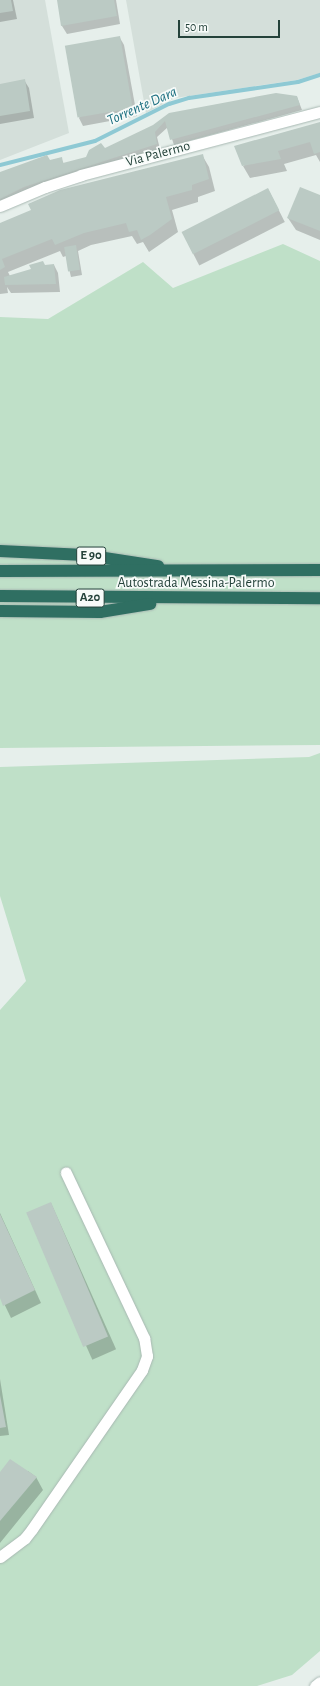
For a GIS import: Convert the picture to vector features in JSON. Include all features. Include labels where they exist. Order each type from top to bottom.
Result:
[{"type":"highway","name":"E 90","points":[[0,551],[85,555],[145,563],[180,571]]},
{"type":"highway","name":"Autostrada Messina-Palermo","points":[[0,571],[244,572],[320,570]]},
{"type":"highway","name":"Autostrada Messina-Palermo","points":[[0,596],[180,599],[320,598]]},
{"type":"highway","points":[[0,611],[100,612],[180,599]]},
{"type":"street","name":"Via Palermo","points":[[0,206],[45,187],[81,176],[320,112]]},
{"type":"street","points":[[0,1557],[25,1538],[32,1529],[142,1370],[146,1356],[144,1338],[66,1174]]},
{"type":"street","points":[[315,1686],[320,1682]]},
{"type":"shaded area","points":[[0,0],[45,0],[69,133],[0,160]]},
{"type":"shaded area","points":[[126,0],[320,0],[320,73],[297,80],[175,98],[146,113]]},
{"type":"green space","points":[[283,244],[320,261],[320,745],[0,748],[0,317],[48,319],[143,262],[173,288]]},
{"type":"green space","points":[[320,753],[320,1651],[292,1675],[257,1686],[0,1686],[0,1010],[26,981],[0,896],[0,767],[309,757]]},
{"type":"building","points":[[0,0],[11,0],[13,11],[0,13]]},
{"type":"building","points":[[57,0],[114,0],[117,16],[61,26]]},
{"type":"building","points":[[120,36],[133,108],[78,118],[65,46]]},
{"type":"building","points":[[25,79],[30,111],[0,116],[0,84]]},
{"type":"building","points":[[276,93],[297,96],[300,105],[170,140],[165,121],[155,132],[157,144],[24,187],[0,199],[0,172],[47,155],[50,160],[62,157],[63,163],[86,157],[89,150],[101,143],[105,148],[153,125],[169,113]]},
{"type":"building","points":[[320,122],[320,152],[314,154],[310,142],[278,151],[281,159],[242,166],[234,146]]},
{"type":"building","points":[[203,154],[209,179],[192,185],[192,190],[166,197],[172,219],[150,235],[141,240],[137,230],[129,232],[126,223],[84,233],[55,245],[52,239],[2,259],[5,267],[0,270],[0,223],[31,210],[28,204],[60,190]]},
{"type":"building","points":[[300,187],[320,195],[320,231],[287,218]]},
{"type":"building","points":[[268,188],[279,210],[193,254],[182,232]]},
{"type":"building","points":[[76,245],[80,270],[68,272],[64,247]]},
{"type":"building","points":[[43,261],[45,265],[54,264],[56,284],[5,285],[4,277],[31,269],[29,265]]},
{"type":"building","points":[[51,1202],[108,1336],[83,1347],[26,1213]]},
{"type":"building","points":[[0,1214],[35,1290],[3,1306],[0,1298]]},
{"type":"building","points":[[0,1395],[6,1427],[0,1428]]},
{"type":"building","points":[[10,1459],[37,1477],[0,1521],[0,1472]]},
{"type":"waterway","name":"Torrente Dara","points":[[0,165],[95,141],[169,104],[189,98],[298,82],[320,75]]}]
